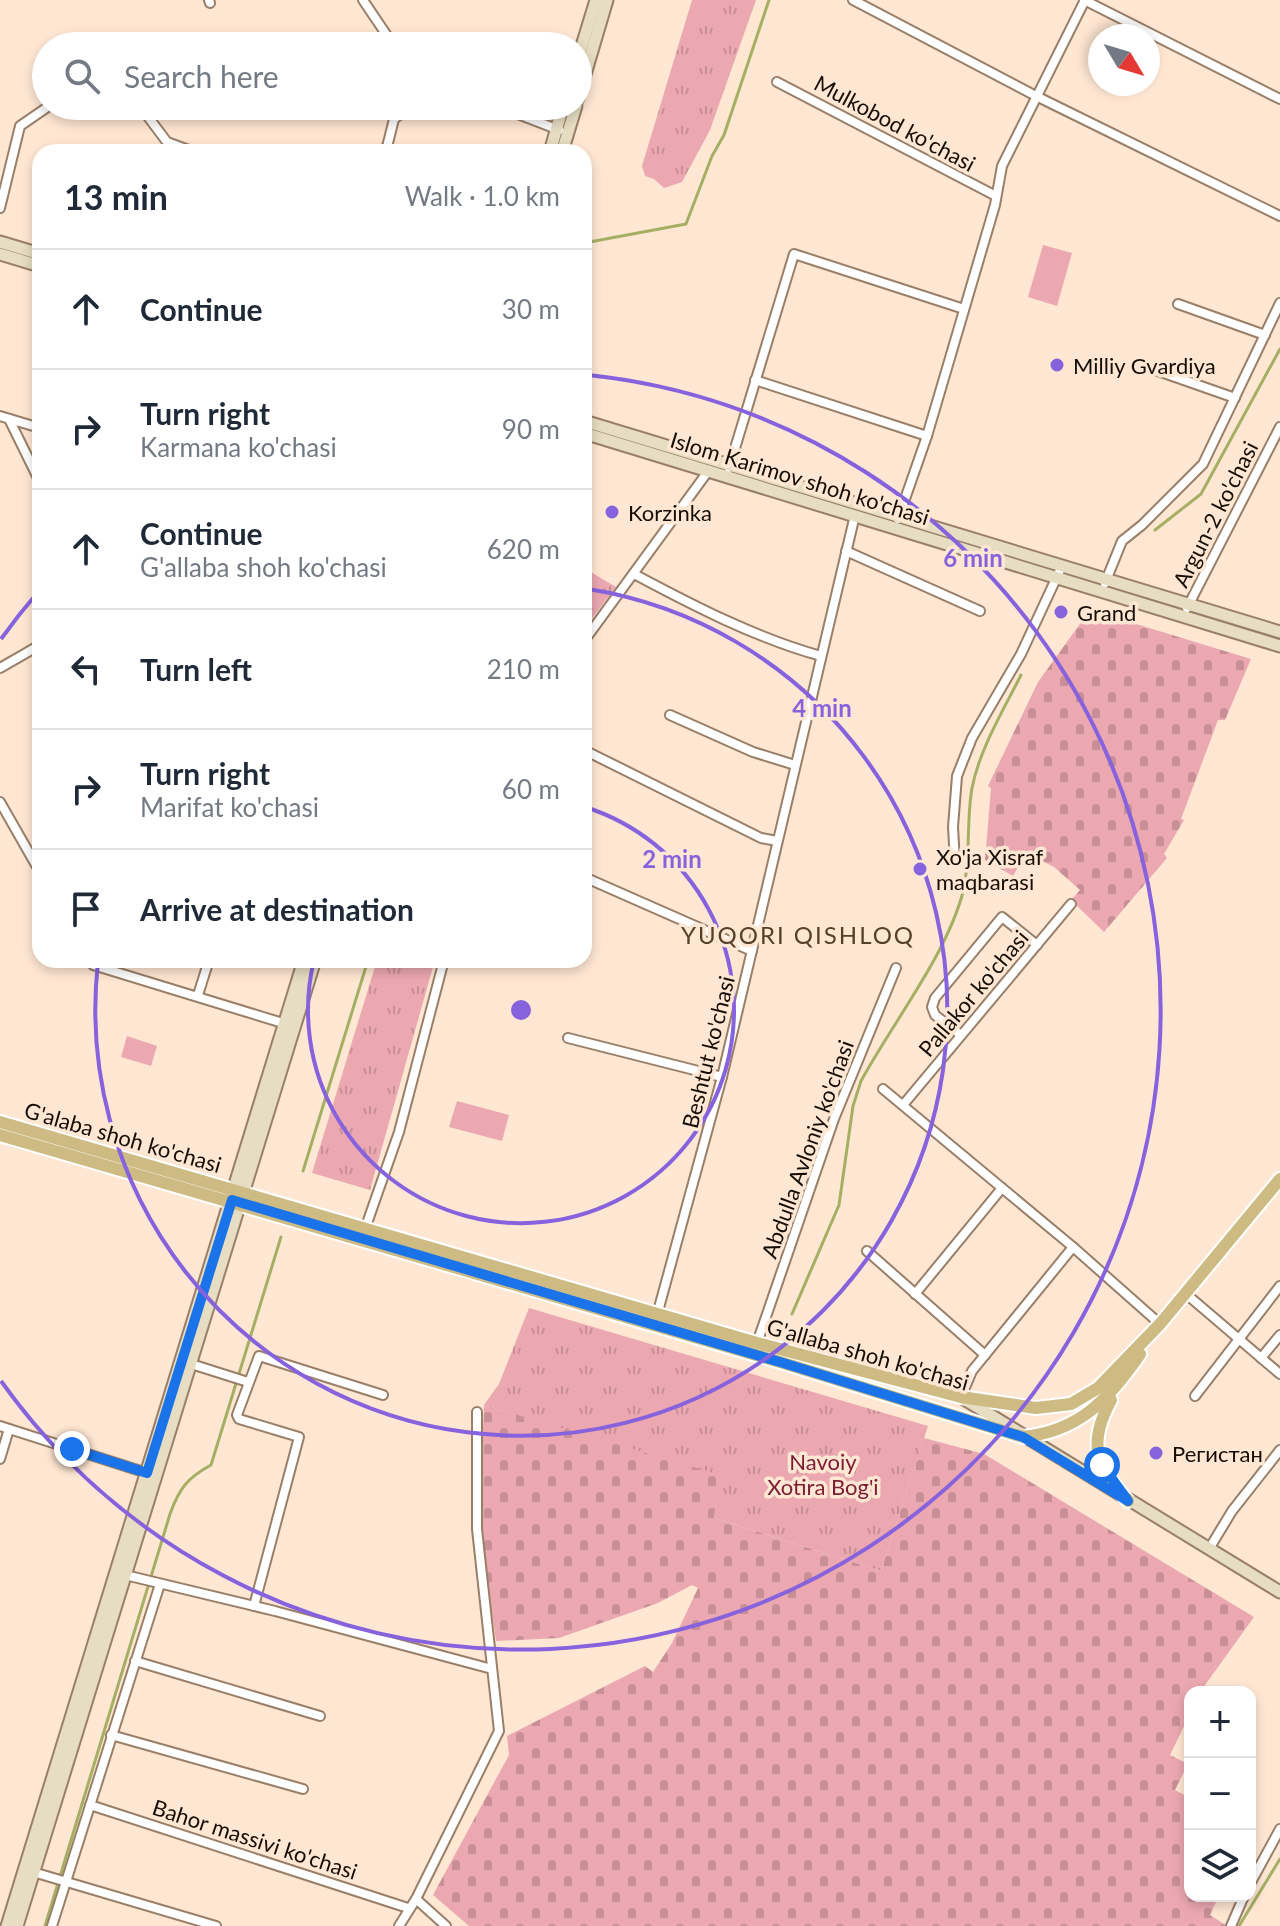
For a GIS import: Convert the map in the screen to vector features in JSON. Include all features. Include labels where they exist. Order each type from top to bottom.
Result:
[{"type":"main road","points":[[586,32],[596,0]]},
{"type":"main road","points":[[592,51],[607,0]]},
{"type":"main road","points":[[562,120],[562,144]]},
{"type":"main road","points":[[555,144],[568,120]]},
{"type":"main road","points":[[0,242],[32,252]]},
{"type":"main road","points":[[0,254],[32,264]]},
{"type":"main road","name":"Islom Karimov shoh ko'chasi","points":[[592,424],[855,515],[897,522]]},
{"type":"main road","name":"Islom Karimov shoh ko'chasi","points":[[592,435],[709,470],[728,470],[1104,587],[1189,605],[1280,632]]},
{"type":"main road","name":"Islom Karimov shoh ko'chasi","points":[[1104,587],[1184,617],[1280,646]]},
{"type":"main road","points":[[290,1025],[302,968]]},
{"type":"main road","points":[[17,1926],[186,1362],[290,1025],[312,968]]},
{"type":"main road","name":"G'alaba shoh ko'chasi","points":[[0,1122],[238,1196]]},
{"type":"main road","name":"G'alaba shoh ko'chasi","points":[[0,1135],[194,1191]]},
{"type":"main road","points":[[1128,1501],[1105,1472],[1096,1442],[1101,1419],[1119,1385],[1160,1324],[1280,1179]]},
{"type":"main road","name":"G'allaba shoh ko'chasi","points":[[194,1191],[238,1196],[365,1229],[657,1315],[961,1397],[1023,1437]]},
{"type":"main road","name":"G'allaba shoh ko'chasi","points":[[238,1196],[1023,1437]]},
{"type":"main road","points":[[961,1397],[1036,1408],[1071,1404],[1098,1388],[1160,1324]]},
{"type":"main road","points":[[7,1926],[121,1574],[147,1473],[186,1362]]},
{"type":"main road","points":[[1023,1437],[1068,1425],[1100,1405],[1119,1385]]},
{"type":"main road","points":[[1023,1437],[1280,1592]]},
{"type":"street","points":[[363,0],[385,32]]},
{"type":"street","points":[[853,0],[1036,96],[1280,216]]},
{"type":"street","points":[[897,522],[927,436],[1002,166],[1084,0],[1280,99]]},
{"type":"street","name":"Mulkobod ko'chasi","points":[[777,82],[996,196]]},
{"type":"street","points":[[0,208],[20,126],[32,118]]},
{"type":"street","points":[[150,120],[167,142],[172,144]]},
{"type":"street","points":[[386,144],[394,120]]},
{"type":"street","points":[[533,120],[562,131]]},
{"type":"street","points":[[728,470],[794,254],[964,309]]},
{"type":"street","points":[[1104,587],[1122,541],[1203,464],[1280,303]]},
{"type":"street","points":[[1178,304],[1265,335]]},
{"type":"street","points":[[1158,371],[1235,398]]},
{"type":"street","points":[[755,380],[927,436]]},
{"type":"street","points":[[4,417],[32,426]]},
{"type":"street","points":[[4,417],[32,468]]},
{"type":"street","name":"Argun-2 ko'chasi","points":[[1184,617],[1280,427]]},
{"type":"street","points":[[592,630],[709,470]]},
{"type":"street","name":"Beshtut ko'chasi","points":[[657,1315],[722,1077],[855,515]]},
{"type":"street","points":[[846,551],[980,611]]},
{"type":"street","points":[[634,574],[729,621],[821,656]]},
{"type":"street","points":[[955,862],[953,827],[957,776],[972,738],[1004,686],[1059,574]]},
{"type":"street","points":[[0,668],[32,650]]},
{"type":"street","points":[[670,715],[753,752],[795,765]]},
{"type":"street","points":[[592,754],[761,838],[777,841]]},
{"type":"street","points":[[0,802],[32,858]]},
{"type":"street","points":[[592,881],[752,951]]},
{"type":"street","name":"Pallakor ko'chasi","points":[[903,1105],[1071,904]]},
{"type":"street","points":[[961,1035],[935,1015],[932,1007],[935,998],[1002,917],[1037,945]]},
{"type":"street","points":[[104,968],[290,1025]]},
{"type":"street","points":[[198,995],[206,968]]},
{"type":"street","points":[[365,1229],[399,1132],[442,968]]},
{"type":"street","name":"Abdulla Avloniy ko'chasi","points":[[757,1343],[834,1119],[896,968]]},
{"type":"street","points":[[568,1038],[722,1077]]},
{"type":"street","points":[[883,1089],[1073,1247],[1160,1324]]},
{"type":"street","points":[[915,1294],[1002,1188]]},
{"type":"street","points":[[961,1397],[966,1380],[1073,1247]]},
{"type":"street","points":[[867,1251],[985,1355]]},
{"type":"street","points":[[1195,1396],[1280,1286]]},
{"type":"street","points":[[1185,1293],[1280,1374]]},
{"type":"street","points":[[1261,1358],[1280,1335]]},
{"type":"street","points":[[254,1606],[299,1437],[239,1419],[248,1382],[259,1356],[383,1395]]},
{"type":"street","points":[[186,1362],[248,1382]]},
{"type":"street","points":[[399,1926],[416,1899],[499,1731],[477,1529],[477,1412]]},
{"type":"street","points":[[0,1459],[5,1427],[147,1473]]},
{"type":"street","points":[[1209,1549],[1232,1511],[1280,1450]]},
{"type":"street","points":[[121,1574],[492,1669]]},
{"type":"street","points":[[52,1926],[160,1584]]},
{"type":"street","points":[[135,1661],[320,1716]]},
{"type":"street","points":[[111,1735],[303,1789]]},
{"type":"street","name":"Bahor massivi ko'chasi","points":[[90,1805],[408,1908]]},
{"type":"street","points":[[1256,1873],[1280,1829]]},
{"type":"street","points":[[33,1872],[216,1926]]},
{"type":"street","points":[[416,1899],[446,1926]]},
{"type":"street","points":[[1231,1926],[1241,1902]]},
{"type":"green space","points":[[692,0],[756,0],[710,130],[682,182],[664,188],[645,176],[642,166]]},
{"type":"green space","points":[[1043,245],[1072,253],[1057,306],[1028,297]]},
{"type":"green space","points":[[592,573],[616,587],[592,618]]},
{"type":"green space","points":[[1090,610],[1251,659],[1225,720],[1218,720],[1181,819],[1184,820],[1164,854],[1167,858],[1104,932],[1071,900],[1080,890],[1054,867],[1026,853],[1013,876],[985,860],[991,788],[988,786],[1038,682]]},
{"type":"green space","points":[[375,968],[433,968],[370,1190],[312,1173]]},
{"type":"green space","points":[[127,1036],[157,1046],[151,1066],[121,1057]]},
{"type":"green space","points":[[457,1101],[509,1115],[502,1141],[449,1127]]},
{"type":"green space","name":"Navoiy Xotira Bog'i","points":[[529,1308],[928,1426],[881,1571],[714,1518],[719,1476],[484,1405],[499,1384]]},
{"type":"green space","points":[[484,1405],[720,1475],[714,1518],[881,1571],[924,1438],[984,1454],[1254,1617],[1204,1686],[1184,1686],[1184,1726],[1170,1755],[1184,1762],[1184,1772],[1175,1790],[1184,1795],[1184,1902],[1216,1902],[1210,1915],[1227,1926],[469,1926],[433,1895],[509,1755],[507,1736],[645,1666],[653,1672],[672,1643],[698,1588],[692,1585],[658,1603],[559,1638],[496,1641],[479,1520]]},
{"type":"waterway","points":[[592,242],[686,224],[712,156],[724,135],[769,0]]},
{"type":"waterway","points":[[1155,530],[1201,494],[1280,349]]},
{"type":"waterway","points":[[792,1314],[839,1205],[853,1106],[861,1081],[932,964],[955,916],[965,879],[970,801],[976,773],[993,730],[1021,675]]},
{"type":"waterway","points":[[303,1171],[366,968]]},
{"type":"waterway","points":[[45,1926],[170,1514],[185,1485],[211,1465],[281,1237]]},
{"type":"waterway","points":[[1239,1926],[1280,1859]]},
{"type":"place","name":"Milliy Gvardiya","points":[[1057,365]]},
{"type":"place","name":"Korzinka","points":[[612,512]]},
{"type":"place","name":"Grand","points":[[1061,612]]},
{"type":"place","name":"Xo'ja Xisraf maqbarasi","points":[[920,869]]},
{"type":"place","name":"Регистан","points":[[1156,1453]]},
{"type":"district","name":"YUQORI QISHLOQ","points":[[798,934]]},
{"type":"route","points":[[72,1449],[147,1473],[232,1200],[1023,1437],[1128,1501],[1102,1465]]}]
